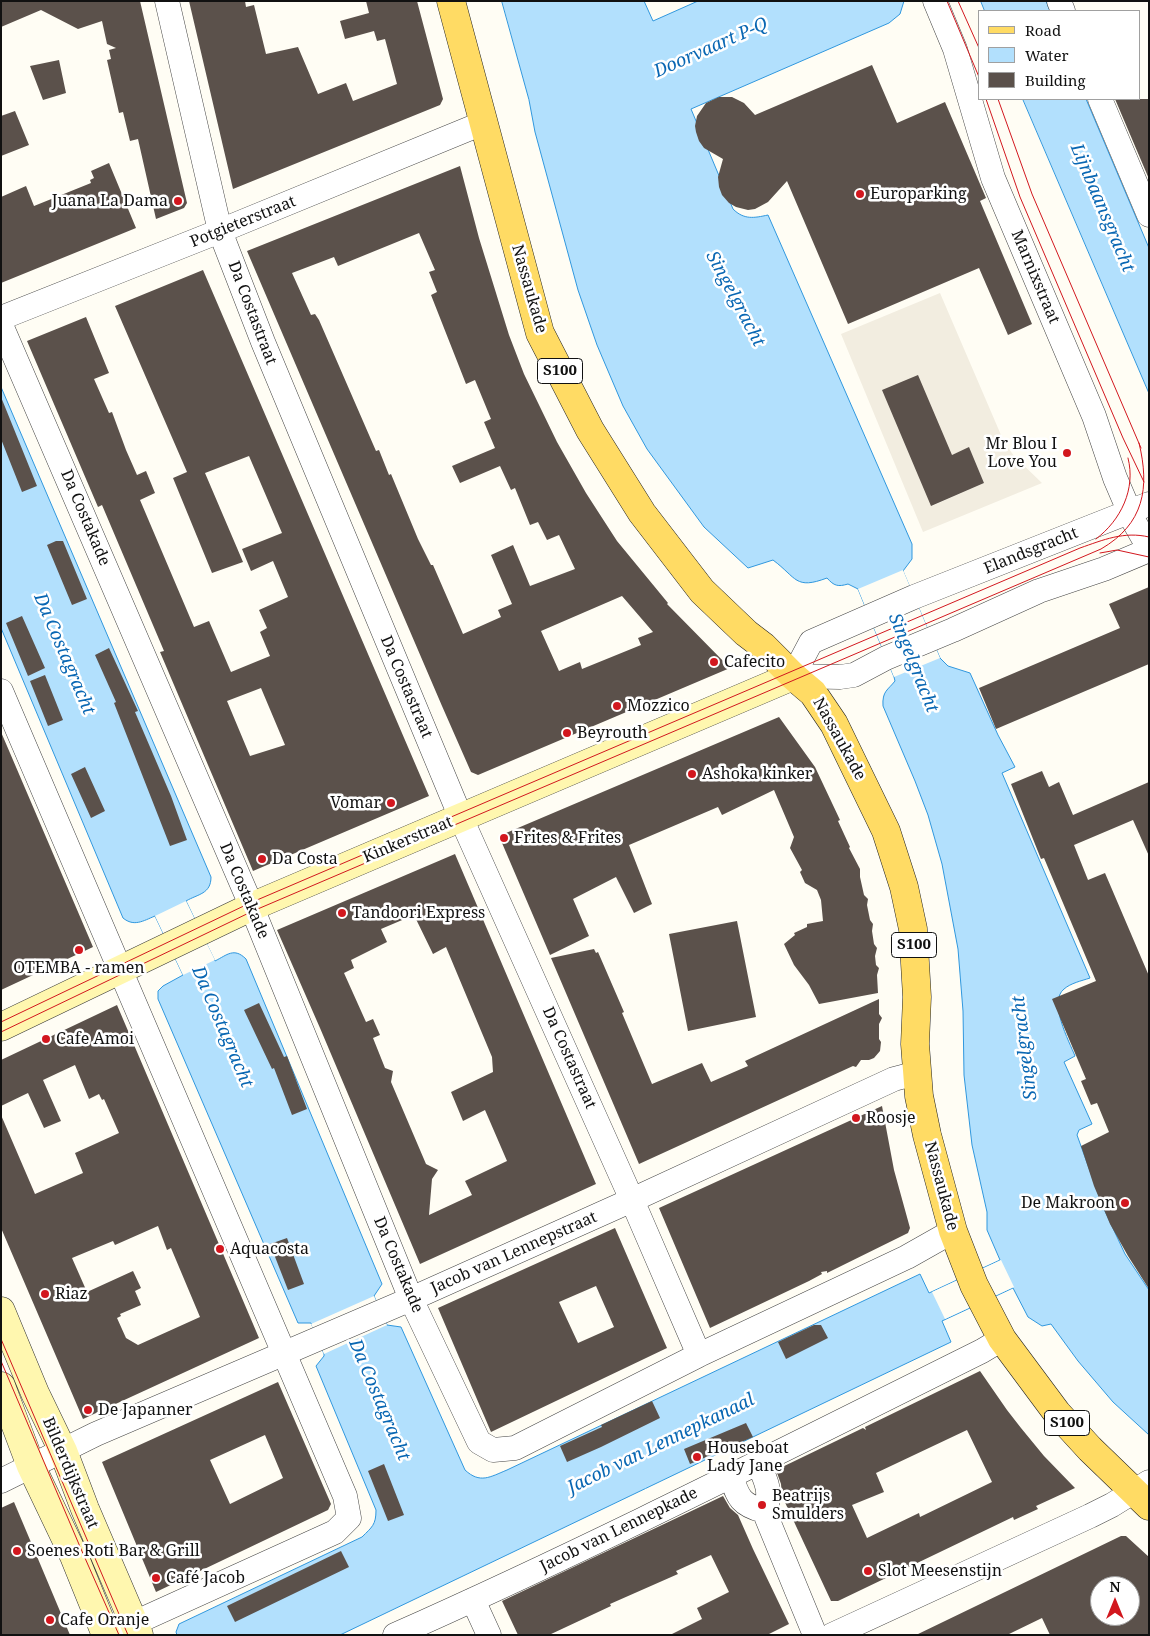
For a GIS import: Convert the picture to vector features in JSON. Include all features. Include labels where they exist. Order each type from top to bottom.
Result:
[{"type":"main road","name":"Nassaukade","points":[[451,1],[540,333],[590,430],[642,513],[702,591],[813,693],[834,724],[872,800],[895,856],[913,930],[917,997],[916,1044],[919,1096],[927,1135],[954,1235],[974,1285],[1000,1335],[1057,1413],[1090,1450],[1144,1493]]},
{"type":"street","name":"Da Costastraat","points":[[167,1],[220,231],[263,342],[461,818],[632,1200],[699,1355]]},
{"type":"street","name":"Marnixstraat","points":[[935,1],[955,49],[993,178],[1094,416],[1115,478],[1140,509],[1149,549]]},
{"type":"street","points":[[1100,100],[1149,216]]},
{"type":"street","name":"Potgieterstraat","points":[[1,318],[483,123]]},
{"type":"street","name":"Da Costakade","points":[[1,324],[251,907],[411,1299],[479,1442],[493,1450],[515,1448],[699,1355]]},
{"type":"street","name":"Elandsgracht","points":[[793,676],[811,642],[914,597],[1140,509]]},
{"type":"street","name":"Kinkerstraat","points":[[1,1027],[251,907],[793,676],[830,677],[854,675],[886,658],[1039,591],[1104,569],[1149,549]]},
{"type":"street","points":[[1,691],[345,1496],[349,1518],[335,1532],[140,1626],[107,1635]]},
{"type":"street","name":"Jacob van Lennepstraat","points":[[1,1481],[96,1434],[382,1312],[632,1200],[894,1079],[917,1072]]},
{"type":"street","points":[[699,1355],[954,1235]]},
{"type":"street","name":"Bilderdijkstraat","points":[[1,1311],[35,1393],[63,1450],[85,1509],[140,1626]]},
{"type":"street","name":"Jacob van Lennepkade","points":[[394,1635],[473,1600],[758,1463],[982,1351],[1000,1335]]},
{"type":"street","name":"Bilderdijkstraat","points":[[1,1386],[31,1466],[74,1556],[107,1635]]},
{"type":"street","points":[[758,1463],[768,1488],[769,1501],[764,1511],[815,1635]]},
{"type":"street","points":[[731,1476],[741,1501],[751,1508],[764,1511]]},
{"type":"street","points":[[832,1635],[1144,1493]]},
{"type":"street","points":[[473,1600],[490,1635]]},
{"type":"shaded area","points":[[940,293],[1004,442],[1014,456],[1042,483],[923,532],[841,334]],"holes":[[[969,448],[984,483],[932,506],[952,455]]]},
{"type":"water","points":[[502,1],[644,1],[653,21],[698,1],[904,1],[900,14],[889,23],[691,109],[733,209],[745,217],[768,215],[912,544],[912,559],[903,571],[940,658],[948,666],[970,673],[998,735],[1015,767],[1002,773],[1090,978],[1070,985],[1060,995],[1058,1003],[1061,1022],[1075,1056],[1064,1062],[1092,1124],[1079,1130],[1077,1135],[1103,1207],[1125,1254],[1149,1290],[1149,1435],[1113,1402],[1078,1361],[1051,1324],[1042,1326],[1028,1317],[1013,1288],[942,1321],[951,1342],[340,1635],[177,1635],[176,1632],[179,1624],[362,1537],[373,1525],[376,1510],[316,1366],[324,1354],[311,1323],[298,1323],[158,999],[158,991],[163,986],[183,975],[155,916],[135,923],[123,918],[1,628],[1,387],[211,877],[209,887],[206,890],[186,901],[215,961],[230,953],[238,953],[246,959],[382,1284],[374,1296],[387,1325],[401,1327],[465,1470],[476,1477],[485,1478],[507,1470],[920,1274],[929,1293],[1000,1260],[987,1230],[987,1212],[972,1145],[964,1075],[963,1011],[958,949],[942,864],[928,815],[883,706],[885,694],[895,681],[894,677],[858,589],[848,584],[836,585],[827,578],[808,583],[802,582],[792,577],[773,560],[748,568],[704,527],[647,449],[623,406],[597,345],[578,290]]},
{"type":"water","points":[[981,1],[1046,1],[1050,10],[985,10]]},
{"type":"water","name":"Lijnbaansgracht","points":[[1023,100],[1086,100],[1149,248],[1149,393]]},
{"type":"pier","points":[[903,570],[940,658],[894,677],[858,589]]},
{"type":"pier","points":[[186,901],[215,960],[183,975],[155,916]]},
{"type":"pier","points":[[1001,1260],[1014,1287],[945,1319],[932,1292]]},
{"type":"pier","points":[[374,1296],[387,1325],[324,1354],[311,1324]]},
{"type":"building","points":[[1,1],[140,1],[187,203],[184,208],[156,219],[138,139],[130,141],[123,112],[119,113],[107,60],[111,59],[109,50],[116,48],[107,44],[102,21],[78,29],[41,10],[1,27]]},
{"type":"building","points":[[189,1],[245,1],[246,7],[254,5],[266,54],[298,47],[318,94],[346,83],[353,101],[397,84],[385,39],[377,41],[374,31],[345,39],[340,21],[369,13],[366,1],[417,1],[443,99],[440,105],[233,189]]},
{"type":"building","points":[[59,60],[66,93],[43,100],[30,66]]},
{"type":"building","name":"Europarking","points":[[872,65],[897,123],[945,102],[986,198],[980,201],[1032,324],[1008,335],[979,268],[848,324],[787,181],[768,202],[755,209],[748,210],[736,207],[729,203],[722,195],[718,177],[723,159],[704,148],[696,132],[697,116],[706,103],[719,97],[732,97],[744,103],[755,115]]},
{"type":"building","points":[[1149,99],[1149,179],[1115,100]]},
{"type":"building","points":[[15,111],[29,145],[1,156],[1,116]]},
{"type":"building","points":[[109,163],[136,228],[1,283],[1,197],[26,186],[34,206],[91,183],[90,180],[94,178],[91,171]]},
{"type":"building","points":[[460,166],[479,238],[509,335],[524,374],[557,442],[586,493],[617,541],[667,604],[730,668],[478,775],[471,772],[247,251]],"holes":[[[419,233],[435,270],[429,272],[437,292],[431,295],[466,384],[475,380],[491,419],[484,422],[495,448],[452,466],[460,483],[500,466],[511,490],[515,488],[530,525],[538,522],[547,540],[559,535],[575,569],[530,586],[513,545],[491,555],[512,604],[498,610],[501,617],[463,634],[433,565],[431,565],[418,539],[391,474],[389,475],[379,450],[376,451],[319,320],[315,314],[311,315],[292,273],[334,257],[338,266]],[[622,596],[653,632],[638,638],[641,645],[582,669],[580,662],[559,671],[541,631]]]},
{"type":"building","points":[[203,270],[429,796],[253,871],[160,652],[164,651],[102,505],[98,507],[27,341],[86,317],[109,373],[94,379],[109,413],[112,412],[137,475],[146,471],[155,493],[140,500],[194,627],[209,621],[231,672],[270,656],[260,632],[267,628],[259,610],[288,597],[273,561],[251,571],[242,549],[282,533],[249,456],[205,473],[243,562],[212,573],[173,478],[187,472],[115,306]],"holes":[[[261,688],[285,745],[250,756],[227,701]]]},
{"type":"building","points":[[918,375],[952,455],[969,447],[984,483],[931,506],[882,390]]},
{"type":"building","points":[[1,397],[37,486],[22,492],[1,439]]},
{"type":"building","points":[[56,541],[63,541],[87,599],[72,605],[47,545]]},
{"type":"building","points":[[1149,587],[1149,664],[996,729],[979,688],[1120,628],[1109,604]]},
{"type":"building","points":[[22,616],[45,668],[28,676],[6,623]]},
{"type":"building","points":[[109,648],[138,711],[135,712],[171,796],[187,840],[170,846],[114,703],[116,702],[95,655]]},
{"type":"building","points":[[45,675],[63,720],[48,726],[30,681]]},
{"type":"building","points":[[779,717],[815,767],[840,820],[838,821],[849,848],[860,869],[864,895],[868,899],[867,905],[870,920],[873,924],[874,944],[877,948],[875,956],[876,965],[879,968],[877,975],[878,993],[819,1004],[809,985],[794,965],[784,944],[795,935],[794,933],[807,927],[807,924],[823,921],[821,900],[817,890],[805,883],[800,872],[802,870],[790,848],[794,837],[774,790],[722,815],[718,807],[629,845],[652,904],[634,913],[616,877],[573,899],[589,936],[550,955],[499,836]]},
{"type":"building","points":[[1,732],[93,947],[1,990]]},
{"type":"building","points":[[85,767],[105,811],[91,818],[71,774]]},
{"type":"building","points":[[1042,771],[1049,787],[1059,782],[1073,815],[1149,782],[1149,856],[1133,820],[1074,845],[1088,880],[1105,873],[1149,976],[1149,1289],[1110,1224],[1094,1186],[1081,1146],[1109,1132],[1097,1103],[1091,1105],[1081,1081],[1086,1079],[1052,999],[1096,981],[1044,858],[1041,859],[1011,784]]},
{"type":"building","points":[[455,854],[596,1184],[420,1264],[277,930]],"holes":[[[414,915],[433,954],[446,947],[492,1057],[493,1072],[451,1092],[463,1121],[485,1110],[507,1161],[465,1181],[472,1195],[429,1215],[432,1179],[438,1170],[426,1164],[391,1082],[393,1071],[385,1068],[373,1038],[380,1035],[373,1019],[366,1022],[344,973],[354,968],[351,960],[387,942],[381,929]]]},
{"type":"building","points":[[737,921],[756,1017],[688,1031],[669,934]]},
{"type":"building","points":[[594,949],[596,953],[598,952],[624,1012],[622,1013],[652,1084],[702,1063],[711,1082],[748,1066],[745,1061],[879,999],[879,1014],[882,1018],[879,1024],[880,1051],[874,1058],[861,1060],[856,1067],[853,1066],[639,1164],[551,958]]},
{"type":"building","points":[[259,1003],[284,1057],[287,1056],[307,1109],[292,1115],[274,1068],[272,1069],[244,1010]]},
{"type":"building","points":[[117,1005],[259,1338],[83,1419],[1,1228],[1,1115],[35,1194],[83,1173],[75,1153],[119,1133],[104,1099],[102,1100],[99,1094],[89,1099],[75,1065],[43,1080],[61,1121],[44,1128],[28,1093],[1,1106],[1,1060]],"holes":[[[158,1226],[167,1250],[171,1248],[200,1317],[138,1345],[126,1338],[117,1318],[121,1316],[120,1314],[141,1305],[135,1291],[141,1288],[133,1271],[87,1292],[72,1258],[113,1241],[115,1245]]]},
{"type":"building","points":[[882,1106],[894,1170],[910,1228],[908,1233],[827,1273],[827,1271],[821,1272],[822,1274],[809,1281],[710,1328],[659,1208]]},
{"type":"building","points":[[615,1228],[667,1348],[491,1432],[438,1308]],"holes":[[[596,1286],[614,1327],[578,1343],[559,1302]]]},
{"type":"building","points":[[287,1238],[304,1284],[288,1290],[270,1244]]},
{"type":"building","points":[[814,1325],[821,1325],[828,1338],[786,1359],[778,1342]]},
{"type":"building","points":[[980,1371],[1021,1428],[1044,1456],[1075,1488],[1036,1506],[1038,1509],[1014,1520],[1013,1517],[838,1601],[831,1601],[782,1496],[781,1484],[776,1470],[863,1428],[866,1430],[865,1427]],"holes":[[[967,1430],[992,1482],[920,1517],[919,1513],[867,1538],[852,1505],[884,1492],[876,1473]]]},
{"type":"building","points":[[278,1382],[331,1504],[328,1510],[156,1592],[102,1462]],"holes":[[[265,1435],[283,1478],[230,1504],[210,1460]]]},
{"type":"building","points":[[652,1401],[660,1418],[567,1462],[560,1446]]},
{"type":"building","points":[[746,1423],[753,1437],[690,1464],[684,1449]]},
{"type":"building","points":[[384,1464],[404,1515],[388,1521],[368,1471]]},
{"type":"building","points":[[723,1496],[730,1508],[738,1515],[789,1624],[767,1635],[670,1635],[702,1619],[697,1608],[729,1592],[711,1555],[676,1571],[678,1574],[610,1604],[611,1606],[549,1635],[518,1635],[502,1601]]},
{"type":"building","points":[[14,1502],[70,1635],[1,1635],[1,1508]]},
{"type":"building","points":[[1121,1536],[1126,1536],[1149,1557],[1149,1635],[1050,1635],[1042,1618],[1007,1635],[916,1635]]},
{"type":"building","points":[[341,1551],[349,1567],[235,1622],[227,1606]]},
{"type":"tram line","points":[[947,1],[978,75]]},
{"type":"tram line","points":[[958,1],[978,46]]},
{"type":"tram line","points":[[986,100],[1020,197],[1123,438],[1144,482]]},
{"type":"tram line","points":[[998,100],[1032,194],[1141,448]]},
{"type":"tram line","points":[[1,1032],[253,911],[1101,549],[1127,528],[1140,504],[1144,475],[1139,443]]},
{"type":"tram line","points":[[1096,539],[1113,523],[1124,503],[1130,481],[1128,458]]},
{"type":"tram line","points":[[1,1022],[250,903],[1080,548],[1105,539],[1122,536],[1140,535],[1149,537]]},
{"type":"tram line","points":[[1100,553],[1117,550],[1149,557]]},
{"type":"tram line","points":[[1,1339],[128,1635]]},
{"type":"tram line","points":[[1,1361],[119,1635]]},
{"type":"place","name":"Europarking","points":[[860,194]]},
{"type":"place","name":"Juana La Dama","points":[[178,201]]},
{"type":"place","name":"Mr Blou I Love You","points":[[1067,453]]},
{"type":"place","name":"Cafecito","points":[[714,662]]},
{"type":"place","name":"Mozzico","points":[[617,706]]},
{"type":"place","name":"Beyrouth","points":[[567,733]]},
{"type":"place","name":"Ashoka kinker","points":[[692,774]]},
{"type":"place","name":"Vomar","points":[[391,803]]},
{"type":"place","name":"Frites & Frites","points":[[504,838]]},
{"type":"place","name":"Da Costa","points":[[262,859]]},
{"type":"place","name":"Tandoori Express","points":[[342,913]]},
{"type":"place","name":"OTEMBA - ramen","points":[[79,950]]},
{"type":"place","name":"Cafe Amoi","points":[[46,1039]]},
{"type":"place","name":"Roosje","points":[[856,1118]]},
{"type":"place","name":"De Makroon","points":[[1125,1203]]},
{"type":"place","name":"Aquacosta","points":[[220,1249]]},
{"type":"place","name":"Riaz","points":[[45,1294]]},
{"type":"place","name":"De Japanner","points":[[88,1410]]},
{"type":"place","name":"Houseboat Lady Jane","points":[[697,1457]]},
{"type":"place","name":"Beatrijs Smulders","points":[[762,1505]]},
{"type":"place","name":"Soenes Roti Bar & Grill","points":[[17,1551]]},
{"type":"place","name":"Slot Meesenstijn","points":[[868,1571]]},
{"type":"place","name":"Café Jacob","points":[[156,1578]]},
{"type":"place","name":"Cafe Oranje","points":[[50,1620]]},
{"type":"water label","name":"Doorvaart P-Q","points":[[711,48]]},
{"type":"water label","name":"Singelgracht","points":[[735,299]]},
{"type":"water label","name":"Da Costagracht","points":[[64,654]]},
{"type":"water label","name":"Singelgracht","points":[[913,663]]},
{"type":"water label","name":"Da Costagracht","points":[[222,1027]]},
{"type":"water label","name":"Singelgracht","points":[[1025,1048]]},
{"type":"water label","name":"Da Costagracht","points":[[379,1400]]},
{"type":"water label","name":"Jacob van Lennepkanaal","points":[[661,1444]]}]
